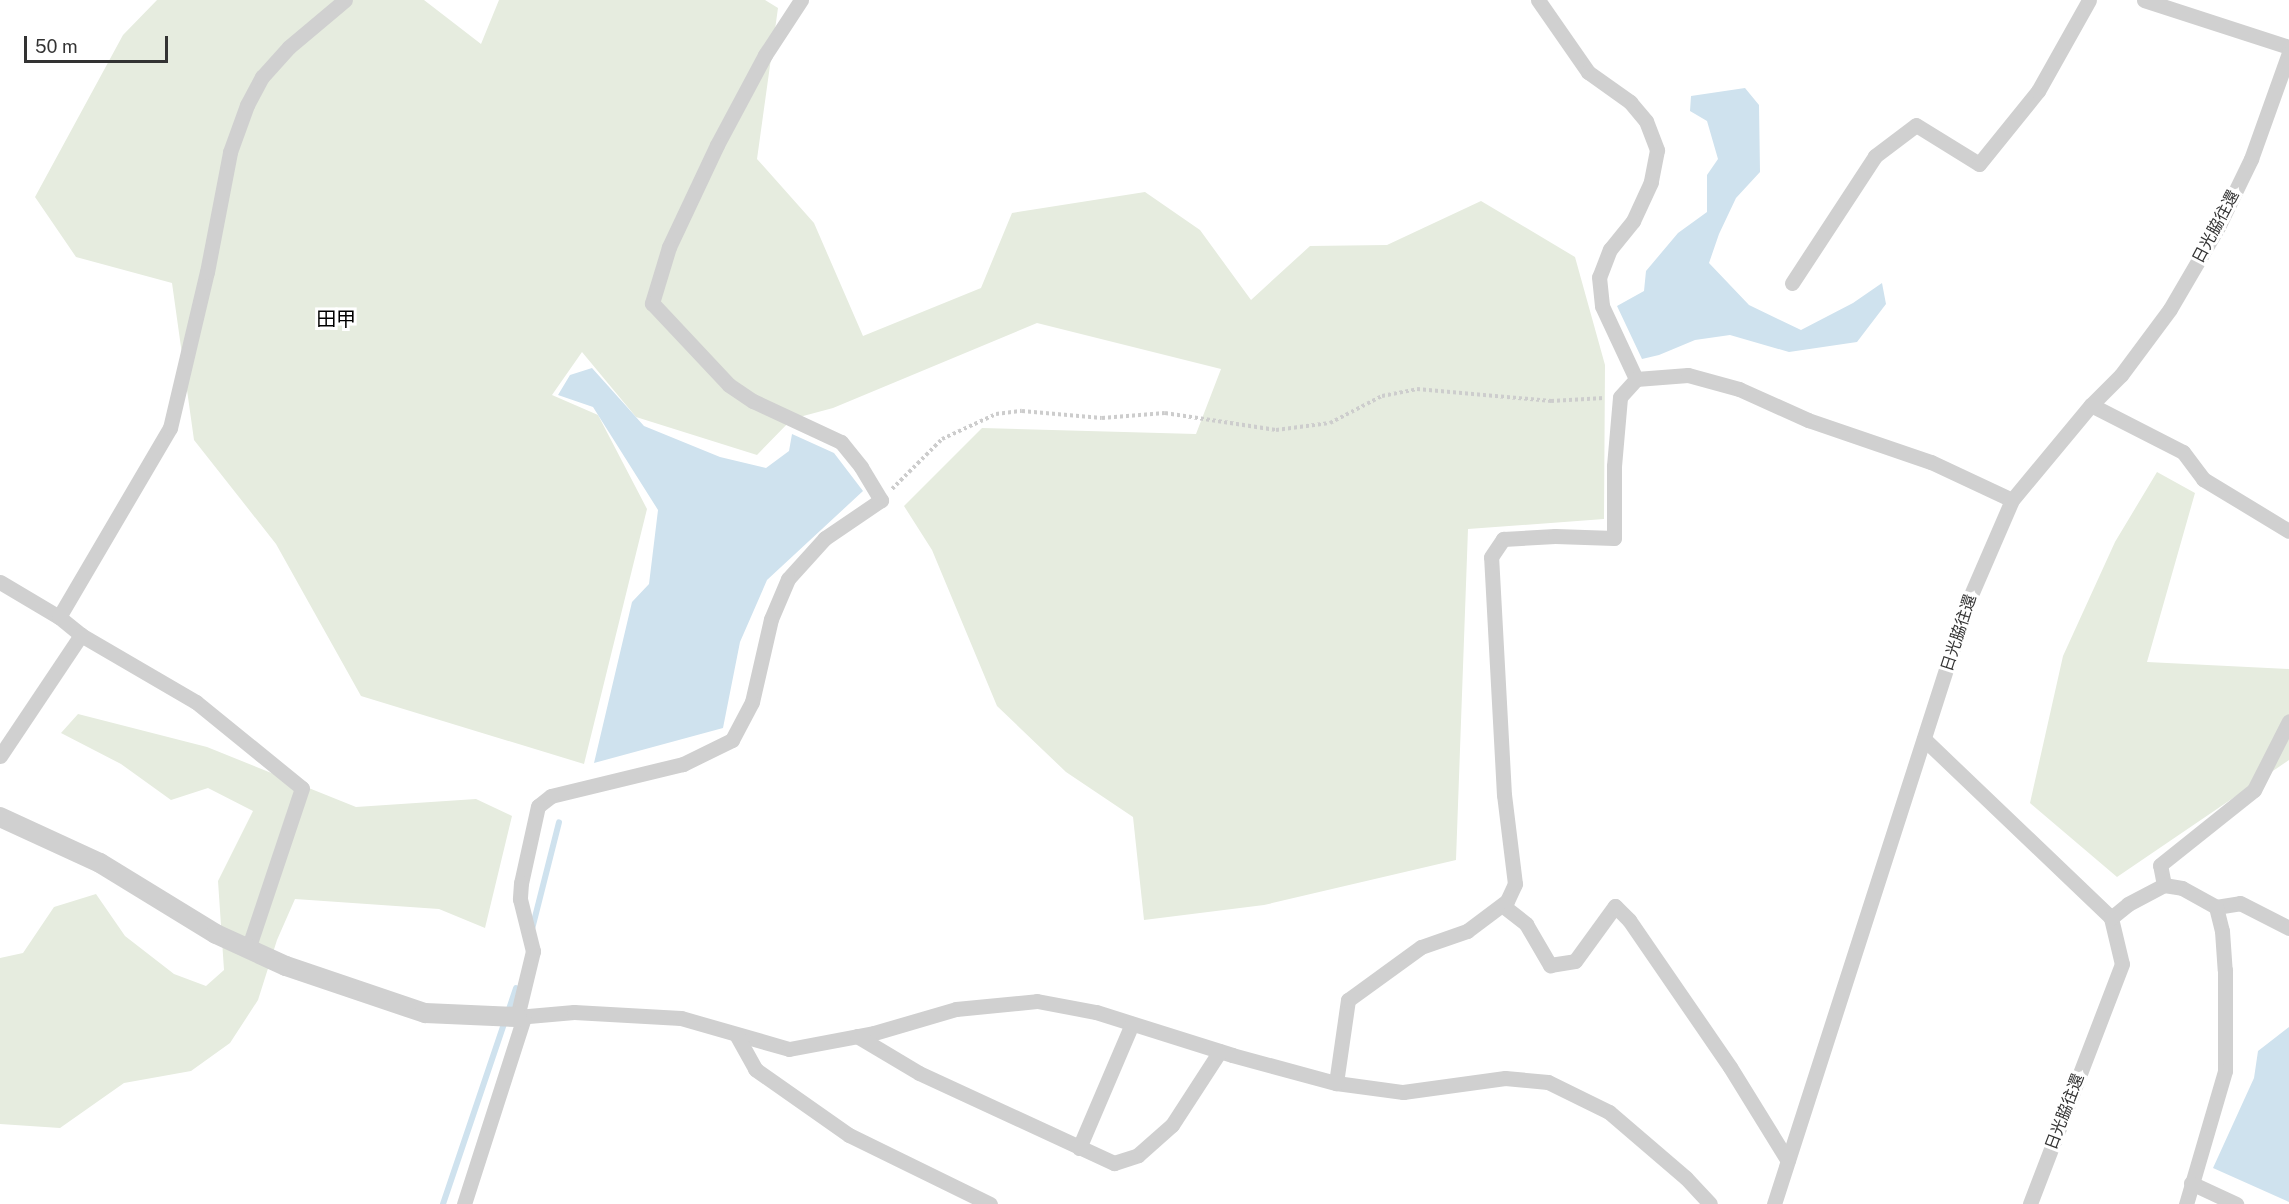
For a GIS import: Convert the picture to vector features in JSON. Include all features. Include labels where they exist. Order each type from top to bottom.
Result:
[{"type":"street","points":[[59,617],[170,428],[207,272],[230,152],[247,105],[262,77],[289,47],[345,0]]},
{"type":"street","points":[[464,1204],[520,1017],[533,951],[520,899],[521,883],[538,806],[551,796],[683,764],[732,740],[752,702],[771,619],[788,579],[825,538],[881,500],[861,467],[841,442],[753,401],[729,385],[652,303],[669,247],[717,145],[765,56],[801,0]]},
{"type":"street","points":[[1538,0],[1588,72],[1630,102],[1646,121],[1657,150],[1651,182],[1632,221],[1610,249],[1599,277],[1602,306],[1636,379]]},
{"type":"street","points":[[1792,283],[1875,156],[1916,125],[1979,164],[2038,91],[2089,0]]},
{"type":"street","points":[[2144,0],[2289,46]]},
{"type":"street","name":"日光脇往還","points":[[1774,1204],[1967,604],[2012,500],[2091,405],[2121,375],[2170,309],[2218,227],[2251,159],[2289,53]]},
{"type":"street","points":[[1336,1083],[1347,1000],[1421,946],[1467,931],[1502,905],[1515,884],[1504,795],[1491,557],[1503,539],[1555,536],[1614,538],[1614,466],[1620,397],[1636,379],[1688,375],[1738,389],[1808,420],[1931,462],[2012,500]]},
{"type":"street","points":[[2091,405],[2183,452],[2203,479],[2289,531]]},
{"type":"street","points":[[0,582],[59,617],[81,635],[196,702],[302,788],[248,949]]},
{"type":"street","points":[[0,756],[81,635]]},
{"type":"street","points":[[2164,885],[2160,865],[2254,790],[2289,721]]},
{"type":"street","points":[[1924,739],[2111,918],[2128,904],[2164,885],[2182,888],[2216,907],[2240,903],[2289,928]]},
{"type":"street","points":[[0,817],[100,863],[216,934],[248,949],[286,966],[425,1013],[520,1017],[574,1011],[622,1012],[681,1018],[737,1036],[789,1049],[856,1036],[956,1009],[1037,1001],[1096,1012],[1220,1051],[1336,1083],[1403,1092],[1505,1078],[1548,1082],[1609,1112],[1686,1178],[1710,1204]]},
{"type":"street","points":[[1502,905],[1526,924],[1550,965],[1575,961],[1615,906],[1629,920],[1730,1067],[1788,1161]]},
{"type":"street","points":[[2186,1204],[2225,1071],[2225,970],[2222,931],[2216,907]]},
{"type":"street","name":"日光脇往還","points":[[2030,1204],[2122,964],[2111,918]]},
{"type":"street","points":[[1079,1148],[1132,1024]]},
{"type":"street","points":[[737,1036],[755,1069],[849,1135],[990,1204]]},
{"type":"street","points":[[856,1036],[919,1073],[1114,1163],[1138,1155],[1172,1125],[1220,1051]]},
{"type":"street","points":[[2191,1183],[2236,1204]]},
{"type":"path","points":[[881,500],[942,439],[996,414],[1022,411],[1102,418],[1165,413],[1276,430],[1330,423],[1382,396],[1417,389],[1551,401],[1620,397]]},
{"type":"shaded area","points":[[157,0],[424,0],[481,44],[499,0],[765,0],[778,8],[757,159],[814,223],[863,336],[981,288],[1012,213],[1145,192],[1200,230],[1251,300],[1310,246],[1387,245],[1481,201],[1575,257],[1605,365],[1604,519],[1468,529],[1456,860],[1264,905],[1144,920],[1133,817],[1066,772],[997,706],[932,550],[904,506],[982,428],[1196,434],[1221,369],[1037,323],[833,408],[792,419],[757,455],[636,417],[582,352],[552,395],[598,415],[647,509],[584,764],[361,696],[276,544],[194,440],[172,283],[76,257],[35,197],[123,35]]},
{"type":"shaded area","points":[[2157,472],[2195,493],[2147,662],[2289,669],[2289,760],[2117,877],[2030,803],[2063,656],[2115,542]]},
{"type":"shaded area","points":[[78,714],[207,747],[356,807],[476,799],[512,816],[485,928],[439,909],[295,899],[277,940],[258,1000],[230,1043],[191,1071],[124,1083],[60,1128],[0,1124],[0,958],[23,953],[54,907],[96,894],[125,936],[174,974],[206,986],[224,970],[218,881],[253,811],[208,788],[171,800],[121,764],[61,733]]},
{"type":"water","points":[[1745,88],[1759,105],[1760,172],[1736,198],[1719,234],[1709,263],[1749,305],[1801,330],[1853,303],[1882,283],[1886,304],[1857,342],[1789,352],[1730,335],[1695,340],[1659,355],[1642,359],[1617,306],[1644,291],[1646,271],[1678,233],[1707,212],[1707,175],[1718,159],[1707,121],[1690,111],[1691,96]]},
{"type":"water","points":[[592,368],[644,426],[720,457],[766,468],[789,451],[792,434],[834,453],[863,491],[767,580],[740,642],[723,728],[594,763],[632,602],[649,584],[658,510],[593,407],[558,395],[570,375]]},
{"type":"water","points":[[2289,1027],[2289,1202],[2213,1168],[2254,1078],[2258,1051]]},
{"type":"waterway","points":[[532,929],[559,822]]},
{"type":"waterway","points":[[443,1204],[516,988]]},
{"type":"district","name":"田甲","points":[[336,319]]}]
